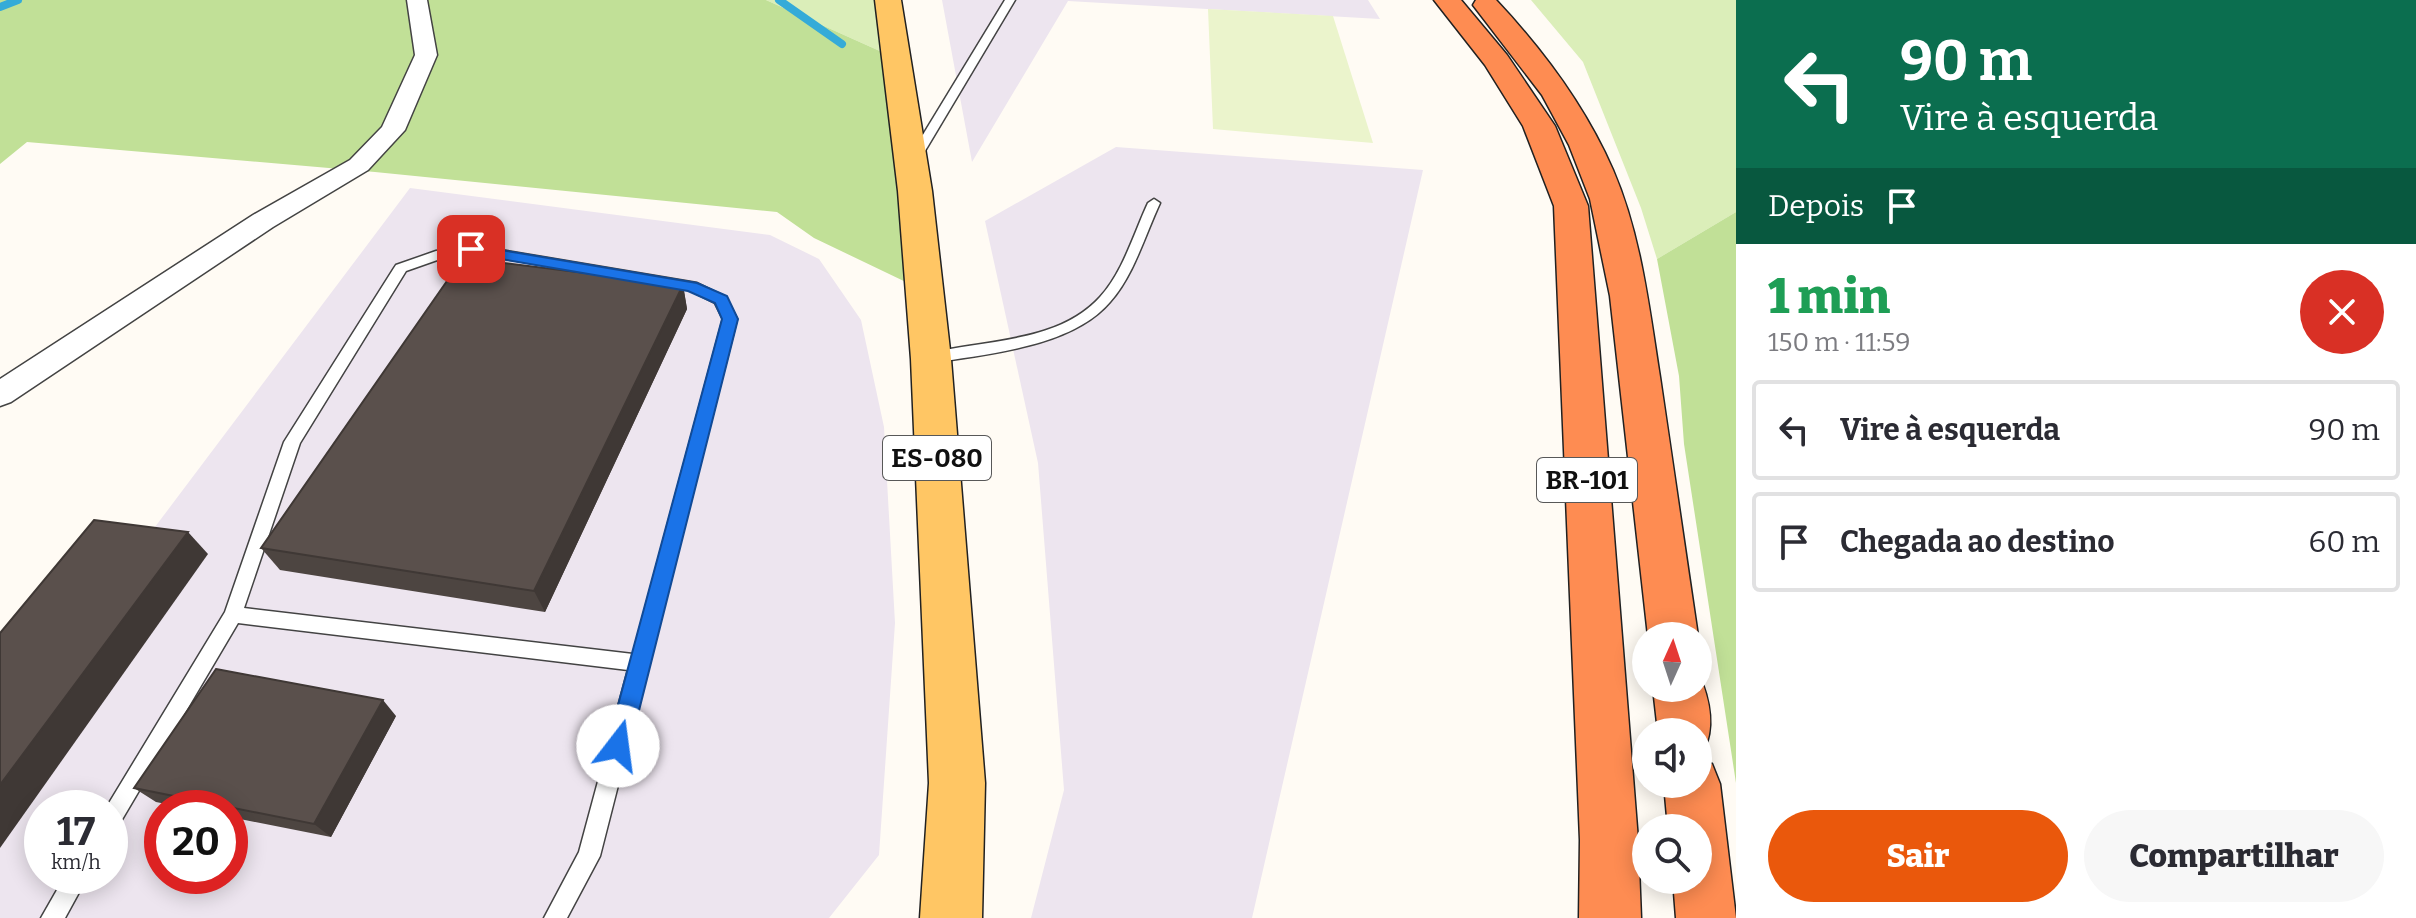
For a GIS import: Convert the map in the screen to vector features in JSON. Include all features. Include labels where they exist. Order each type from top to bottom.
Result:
[{"type":"highway","name":"BR-101","points":[[1447,0],[1497,61],[1539,126],[1571,206],[1609,840],[1610,918]]},
{"type":"highway","name":"BR-101","points":[[1482,0],[1517,37],[1545,75],[1572,122],[1606,197],[1626,274],[1671,622]]},
{"type":"highway","points":[[1705,894],[1707,918]]},
{"type":"main road","name":"ES-080","points":[[888,0],[912,163],[931,359],[957,783],[951,918]]},
{"type":"street","points":[[0,394],[263,221],[359,165],[393,130],[426,55],[417,0]]},
{"type":"lane","points":[[912,163],[1010,0]]},
{"type":"lane","points":[[931,359],[1007,344],[1076,323],[1105,300],[1154,203]]},
{"type":"lane","points":[[128,791],[233,615],[292,442],[401,268],[441,254],[471,249],[692,286],[721,300],[730,319],[589,856],[555,918]]},
{"type":"lane","points":[[233,615],[640,663]]},
{"type":"lane","points":[[52,918],[66,894]]},
{"type":"shaded area","points":[[942,0],[1368,0],[1380,19],[1068,1],[972,162]]},
{"type":"shaded area","points":[[1116,147],[1423,170],[1252,918],[1031,918],[1064,790],[1038,463],[985,221]]},
{"type":"shaded area","points":[[410,188],[770,235],[819,259],[861,320],[884,427],[895,623],[879,855],[829,918],[0,918],[0,733]]},
{"type":"green space","points":[[0,0],[766,0],[882,52],[910,284],[814,238],[777,212],[375,172],[27,142],[0,164]]},
{"type":"green space","points":[[766,0],[876,0],[882,52]]},
{"type":"green space","points":[[1531,0],[1736,0],[1736,212],[1657,259],[1641,208],[1583,62]]},
{"type":"green space","points":[[1208,9],[1333,16],[1373,143],[1213,129]]},
{"type":"green space","points":[[1736,212],[1736,783],[1684,444],[1679,376],[1657,259]]},
{"type":"building","points":[[463,258],[683,285],[534,591],[261,548]]},
{"type":"building","points":[[94,520],[188,532],[0,785],[0,633]]},
{"type":"building","points":[[216,669],[383,700],[314,824],[248,811],[248,790],[134,788]]},
{"type":"waterway","points":[[0,7],[18,0]]},
{"type":"waterway","points":[[779,0],[842,44]]},
{"type":"route","points":[[471,249],[692,286],[721,300],[730,319],[618,746]]}]
